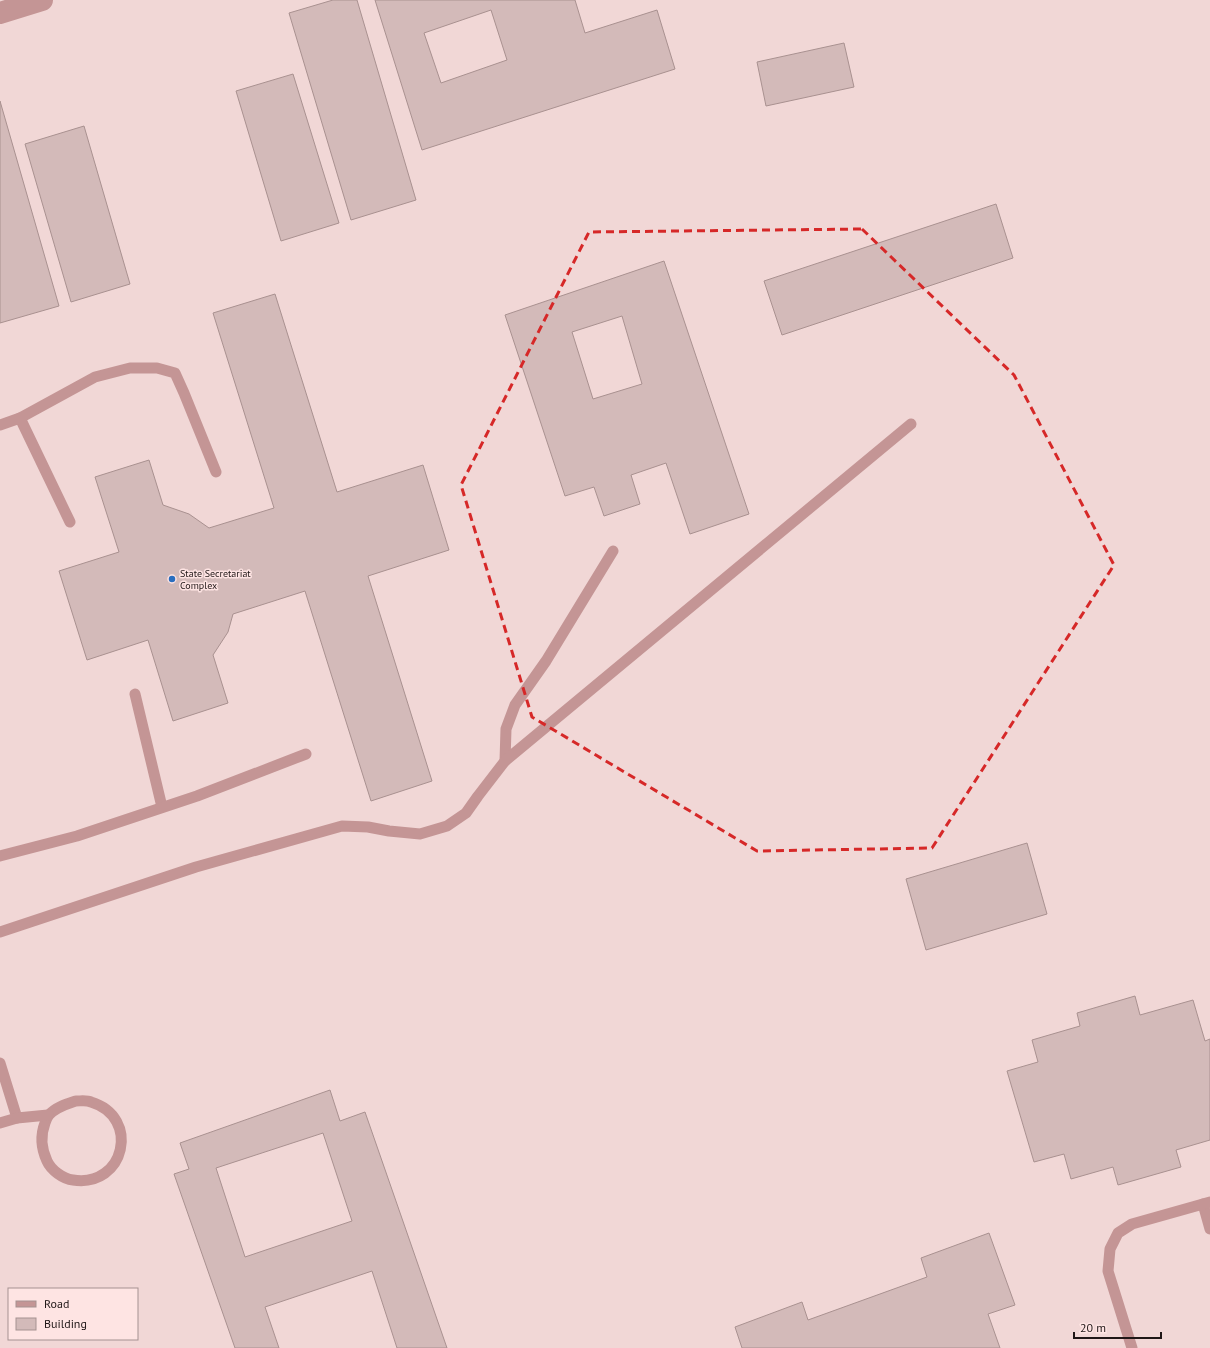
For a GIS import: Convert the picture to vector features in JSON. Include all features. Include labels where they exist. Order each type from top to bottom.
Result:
[{"type":"street","points":[[0,13],[42,0]]},
{"type":"lane","points":[[0,425],[20,418],[95,377],[130,368],[157,368],[175,372],[216,472]]},
{"type":"lane","points":[[20,418],[70,522]]},
{"type":"lane","points":[[0,932],[196,867],[342,826],[368,827],[389,832],[420,834],[447,826],[466,813],[505,761],[911,424]]},
{"type":"lane","points":[[505,761],[506,729],[515,705],[546,661],[613,551]]},
{"type":"lane","points":[[135,694],[162,807]]},
{"type":"lane","points":[[0,856],[77,836],[197,796],[306,754]]},
{"type":"lane","points":[[0,1063],[18,1118]]},
{"type":"lane","points":[[0,1123],[18,1118],[48,1115],[62,1105],[76,1101],[90,1101],[103,1107],[113,1116],[120,1128],[122,1141],[120,1153],[114,1165],[105,1174],[94,1180],[69,1180],[58,1173],[49,1164],[43,1153],[41,1139],[48,1115]]},
{"type":"lane","points":[[1132,1348],[1108,1271],[1110,1249],[1118,1233],[1132,1224],[1206,1203],[1210,1229]]},
{"type":"highlighted area","points":[[862,229],[1014,375],[1114,565],[932,848],[757,851],[532,717],[461,485],[589,232]]},
{"type":"building","points":[[333,0],[357,0],[416,200],[351,220],[289,13]]},
{"type":"building","points":[[375,0],[575,0],[585,33],[657,10],[675,69],[422,150]],"holes":[[[491,10],[507,60],[441,83],[424,33]]]},
{"type":"building","points":[[844,43],[854,87],[766,106],[757,62]]},
{"type":"building","points":[[293,74],[339,223],[281,241],[236,91]]},
{"type":"building","points":[[0,101],[59,306],[0,323]]},
{"type":"building","points":[[84,126],[130,284],[71,302],[25,144]]},
{"type":"building","points":[[996,204],[1013,258],[782,335],[764,281]]},
{"type":"building","points":[[664,261],[749,514],[690,534],[666,463],[631,475],[640,504],[604,516],[594,487],[565,496],[505,315]],"holes":[[[622,316],[642,384],[593,399],[572,332]]]},
{"type":"building","points":[[275,294],[337,492],[423,465],[449,550],[368,576],[432,781],[371,801],[305,591],[233,614],[228,632],[213,655],[228,703],[173,721],[148,640],[87,660],[59,571],[119,552],[95,477],[149,460],[163,505],[189,514],[209,528],[274,508],[213,313]]},
{"type":"building","points":[[1027,843],[1047,914],[926,950],[906,879]]},
{"type":"building","points":[[1135,996],[1140,1015],[1193,1000],[1205,1041],[1210,1039],[1210,1140],[1176,1150],[1181,1167],[1118,1185],[1113,1167],[1071,1179],[1064,1154],[1034,1162],[1007,1071],[1038,1062],[1032,1040],[1080,1026],[1077,1013]]},
{"type":"building","points":[[330,1090],[340,1121],[365,1112],[447,1348],[397,1348],[372,1271],[265,1307],[279,1348],[235,1348],[174,1174],[189,1169],[180,1143]],"holes":[[[323,1133],[352,1221],[245,1257],[216,1168]]]},
{"type":"building","points":[[989,1233],[1015,1305],[988,1314],[1000,1348],[742,1348],[735,1327],[802,1302],[808,1320],[927,1277],[921,1258]]},
{"type":"place","name":"State Secretariat Complex","points":[[172,579]]}]
